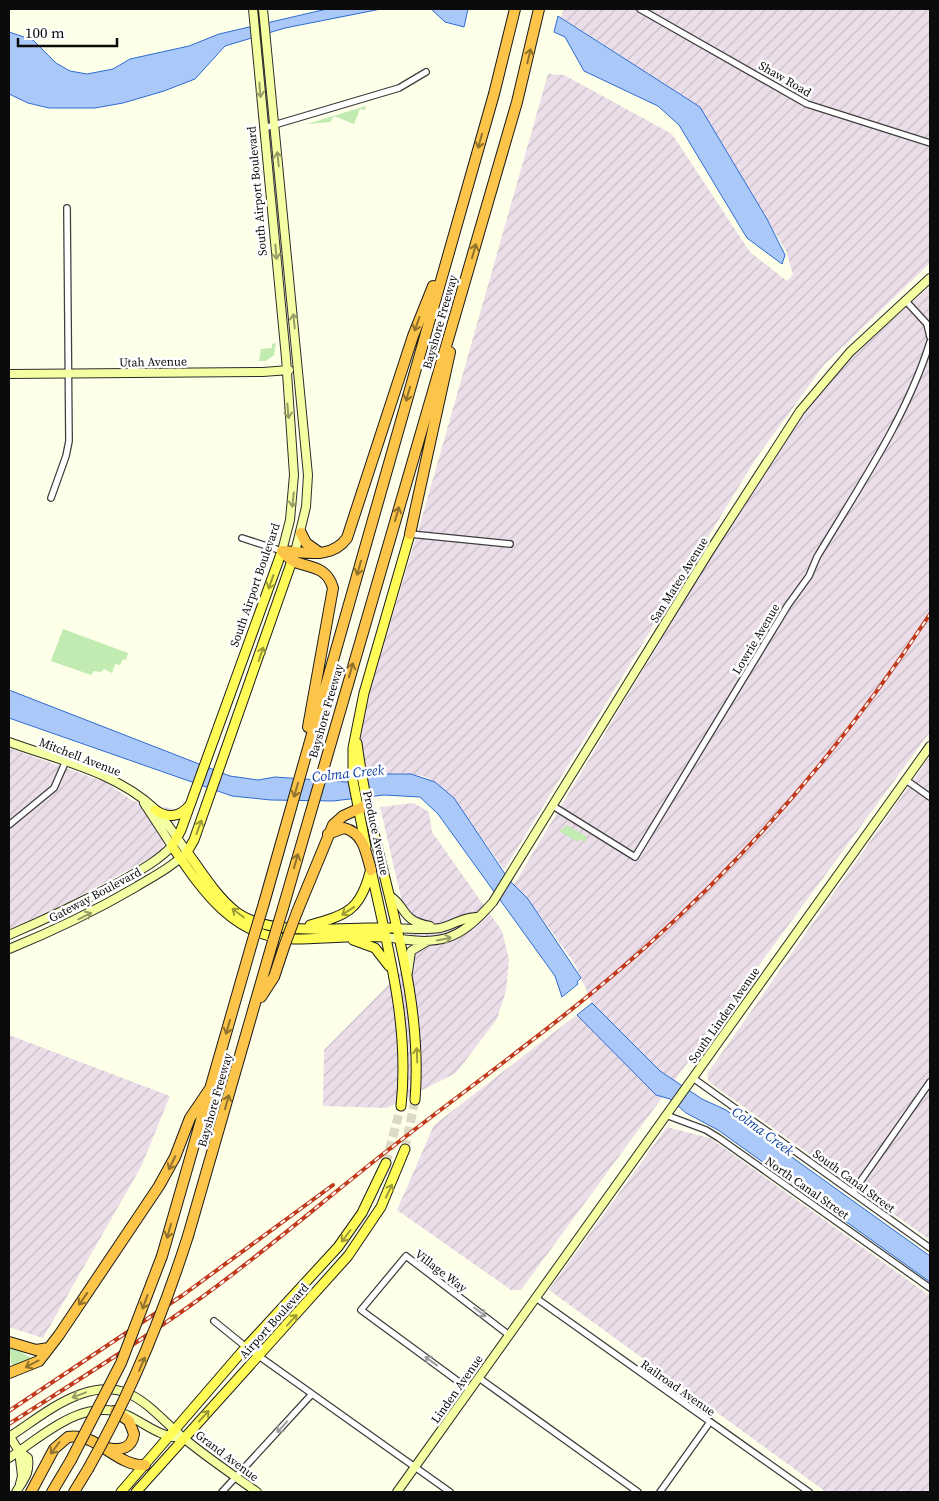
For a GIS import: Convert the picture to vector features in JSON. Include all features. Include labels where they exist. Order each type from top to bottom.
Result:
[{"type":"highway","points":[[494,94],[510,9]]},
{"type":"highway","name":"Bayshore Freeway","points":[[52,1492],[71,1460],[121,1363],[162,1256],[198,1115],[211,1087],[264,903],[494,94],[515,9]]},
{"type":"highway","name":"Bayshore Freeway","points":[[74,1492],[88,1469],[139,1370],[162,1313],[188,1236],[520,90],[539,9]]},
{"type":"highway","points":[[294,556],[320,553],[338,548],[347,538],[413,336],[450,246]]},
{"type":"highway","points":[[410,534],[444,384],[460,298]]},
{"type":"highway","points":[[301,533],[306,543],[320,553]]},
{"type":"highway","points":[[282,552],[294,556],[322,571],[327,575],[333,588],[316,673],[302,767]]},
{"type":"highway","points":[[255,1006],[274,977],[328,834],[338,820],[362,804]]},
{"type":"highway","points":[[328,834],[344,828],[360,836],[371,870]]},
{"type":"highway","points":[[9,1373],[39,1361],[49,1348],[159,1186],[198,1115]]},
{"type":"highway","points":[[9,1342],[36,1350],[49,1348]]},
{"type":"highway","points":[[99,1446],[120,1449],[129,1445],[134,1438],[132,1426],[115,1411]]},
{"type":"highway","points":[[31,1492],[54,1449],[62,1440],[79,1437],[131,1463],[145,1465]]},
{"type":"main road","name":"Produce Avenue","points":[[385,937],[371,870],[357,780],[355,733],[364,693],[410,534]]},
{"type":"main road","name":"South Airport Boulevard","points":[[175,842],[282,552]]},
{"type":"main road","name":"South Airport Boulevard","points":[[184,855],[194,840],[224,760],[294,556]]},
{"type":"main road","points":[[155,810],[168,816],[176,816],[192,799]]},
{"type":"main road","name":"Produce Avenue","points":[[362,804],[390,896],[396,928]]},
{"type":"main road","points":[[175,842],[219,908],[245,927],[279,938],[385,937],[396,987],[403,1049],[400,1106]]},
{"type":"main road","points":[[184,855],[225,902],[244,918],[268,926],[298,928],[396,928],[408,976],[416,1040],[415,1100]]},
{"type":"main road","points":[[298,928],[338,917],[354,907],[364,894],[371,870]]},
{"type":"main road","points":[[338,938],[362,942],[376,949],[388,965],[396,987]]},
{"type":"main road","name":"Airport Boulevard","points":[[136,1492],[338,1267],[366,1231],[388,1194],[405,1149]]},
{"type":"main road","name":"Airport Boulevard","points":[[120,1492],[246,1347],[347,1236],[369,1201],[386,1163]]},
{"type":"street","name":"South Airport Boulevard","points":[[252,9],[286,370],[294,489],[290,520],[282,552]]},
{"type":"street","name":"South Airport Boulevard","points":[[263,9],[308,475],[306,507],[294,556]]},
{"type":"street","name":"Shaw Road","points":[[640,9],[807,104],[930,143]]},
{"type":"street","points":[[264,128],[399,88],[426,72]]},
{"type":"street","points":[[51,498],[68,447],[67,208]]},
{"type":"street","name":"San Mateo Avenue","points":[[385,937],[426,942],[460,934],[474,924],[496,897],[509,877],[709,552],[800,411],[850,352],[930,278]]},
{"type":"street","points":[[905,300],[927,324],[930,337]]},
{"type":"street","name":"Lowrie Avenue","points":[[553,806],[634,856],[788,605],[810,576],[817,557],[885,442],[920,373],[930,342]]},
{"type":"street","name":"Utah Avenue","points":[[9,374],[298,369]]},
{"type":"street","points":[[410,534],[510,544]]},
{"type":"street","points":[[242,538],[282,552]]},
{"type":"street","name":"Mitchell Avenue","points":[[9,742],[118,783],[155,810],[175,842]]},
{"type":"street","name":"South Linden Avenue","points":[[536,1298],[930,746]]},
{"type":"street","points":[[9,825],[54,788],[65,763]]},
{"type":"street","points":[[906,780],[930,797]]},
{"type":"street","name":"Mitchell Avenue","points":[[140,798],[175,842]]},
{"type":"street","name":"Gateway Boulevard","points":[[9,935],[83,902],[151,864],[175,842]]},
{"type":"street","name":"Gateway Boulevard","points":[[9,949],[98,909],[184,855]]},
{"type":"street","points":[[390,896],[396,900],[403,913],[410,919],[423,925],[440,928]]},
{"type":"street","points":[[396,928],[440,928],[470,917],[478,917]]},
{"type":"street","points":[[408,976],[412,951],[426,942]]},
{"type":"street","name":"South Canal Street","points":[[691,1081],[853,1192],[930,1248]]},
{"type":"street","points":[[853,1192],[930,1082]]},
{"type":"street","name":"North Canal Street","points":[[666,1116],[706,1130],[720,1138],[930,1288]]},
{"type":"street","name":"Village Way","points":[[470,1390],[360,1310],[406,1256],[509,1335]]},
{"type":"street","name":"Linden Avenue","points":[[397,1492],[536,1298]]},
{"type":"street","name":"Railroad Avenue","points":[[536,1298],[809,1492]]},
{"type":"street","points":[[214,1321],[246,1347],[450,1492]]},
{"type":"street","points":[[479,1378],[638,1492]]},
{"type":"street","name":"Grand Avenue","points":[[9,1437],[72,1397],[103,1390],[121,1391],[138,1397],[176,1429],[183,1438],[256,1492]]},
{"type":"street","points":[[222,1492],[312,1394]]},
{"type":"street","name":"Grand Avenue","points":[[9,1460],[19,1451],[58,1425],[80,1414],[98,1410],[115,1411],[168,1437],[183,1438]]},
{"type":"street","points":[[660,1492],[710,1422]]},
{"type":"street","points":[[9,1437],[19,1451],[28,1458],[27,1476],[17,1490]]},
{"type":"street","points":[[17,1490],[21,1471],[19,1451]]},
{"type":"street","points":[[9,1460],[21,1471]]},
{"type":"shaded area","points":[[564,9],[930,9],[930,263],[824,365],[757,457],[504,870],[454,798],[435,782],[423,776],[400,773],[365,779],[360,733],[372,684],[423,514],[548,74],[564,75],[672,134],[750,252],[787,281],[793,275],[786,251],[700,107],[561,17]]},
{"type":"shaded area","points":[[930,286],[930,732],[521,1290],[511,1290],[397,1210],[434,1125],[592,1003],[575,964],[528,899],[513,886],[747,497],[801,415],[854,355]]},
{"type":"shaded area","points":[[9,748],[105,782],[133,801],[179,810],[161,852],[71,901],[9,929]]},
{"type":"shaded area","points":[[930,756],[930,1240],[709,1082],[707,1074]]},
{"type":"shaded area","points":[[414,803],[429,812],[432,832],[502,931],[509,960],[506,991],[497,1019],[456,1073],[387,1108],[323,1106],[324,1050],[415,958],[380,807]]},
{"type":"shaded area","points":[[9,1035],[170,1096],[141,1167],[43,1338],[9,1327]]},
{"type":"shaded area","points":[[667,1127],[710,1138],[930,1296],[930,1492],[826,1492],[549,1290]]},
{"type":"green space","points":[[366,106],[365,110],[360,109],[354,124],[334,116],[330,122],[307,124]]},
{"type":"green space","points":[[276,343],[274,355],[266,361],[259,361],[261,349],[272,348],[272,344]]},
{"type":"green space","points":[[63,629],[128,653],[126,660],[123,659],[120,665],[115,664],[112,673],[104,669],[101,672],[94,671],[91,675],[51,661]]},
{"type":"green space","points":[[567,825],[587,837],[585,842],[580,839],[578,842],[559,831]]},
{"type":"green space","points":[[9,1346],[34,1359],[12,1368]]},
{"type":"water","points":[[327,9],[381,9],[285,28],[225,46],[195,79],[164,91],[123,103],[95,108],[49,108],[28,103],[9,94],[9,32],[33,40],[56,63],[70,71],[87,74],[113,69],[130,59],[189,46],[219,34]]},
{"type":"water","points":[[431,9],[468,9],[464,27],[445,22]]},
{"type":"water","points":[[558,16],[700,107],[767,219],[785,255],[782,264],[747,238],[679,125],[658,106],[584,71],[565,37],[554,32]]},
{"type":"water","points":[[9,690],[230,776],[258,780],[275,777],[347,782],[388,774],[411,774],[435,782],[454,798],[509,880],[528,899],[581,978],[577,982],[578,984],[562,997],[555,976],[438,814],[420,797],[384,795],[333,801],[271,800],[232,796],[9,718]]},
{"type":"water","points":[[592,1003],[660,1071],[702,1099],[726,1110],[930,1256],[930,1282],[718,1130],[686,1113],[670,1099],[656,1095],[577,1015]]},
{"type":"tunnel","points":[[405,1149],[415,1100]]},
{"type":"tunnel","points":[[386,1163],[401,1106]]},
{"type":"railway","points":[[9,1424],[101,1366],[217,1286],[619,971],[689,907],[765,829],[835,746],[900,659],[930,614]]},
{"type":"railway","points":[[9,1411],[183,1295],[333,1185]]},
{"type":"water label","name":"Colma Creek","points":[[348,773]]},
{"type":"water label","name":"Colma Creek","points":[[763,1131]]}]
